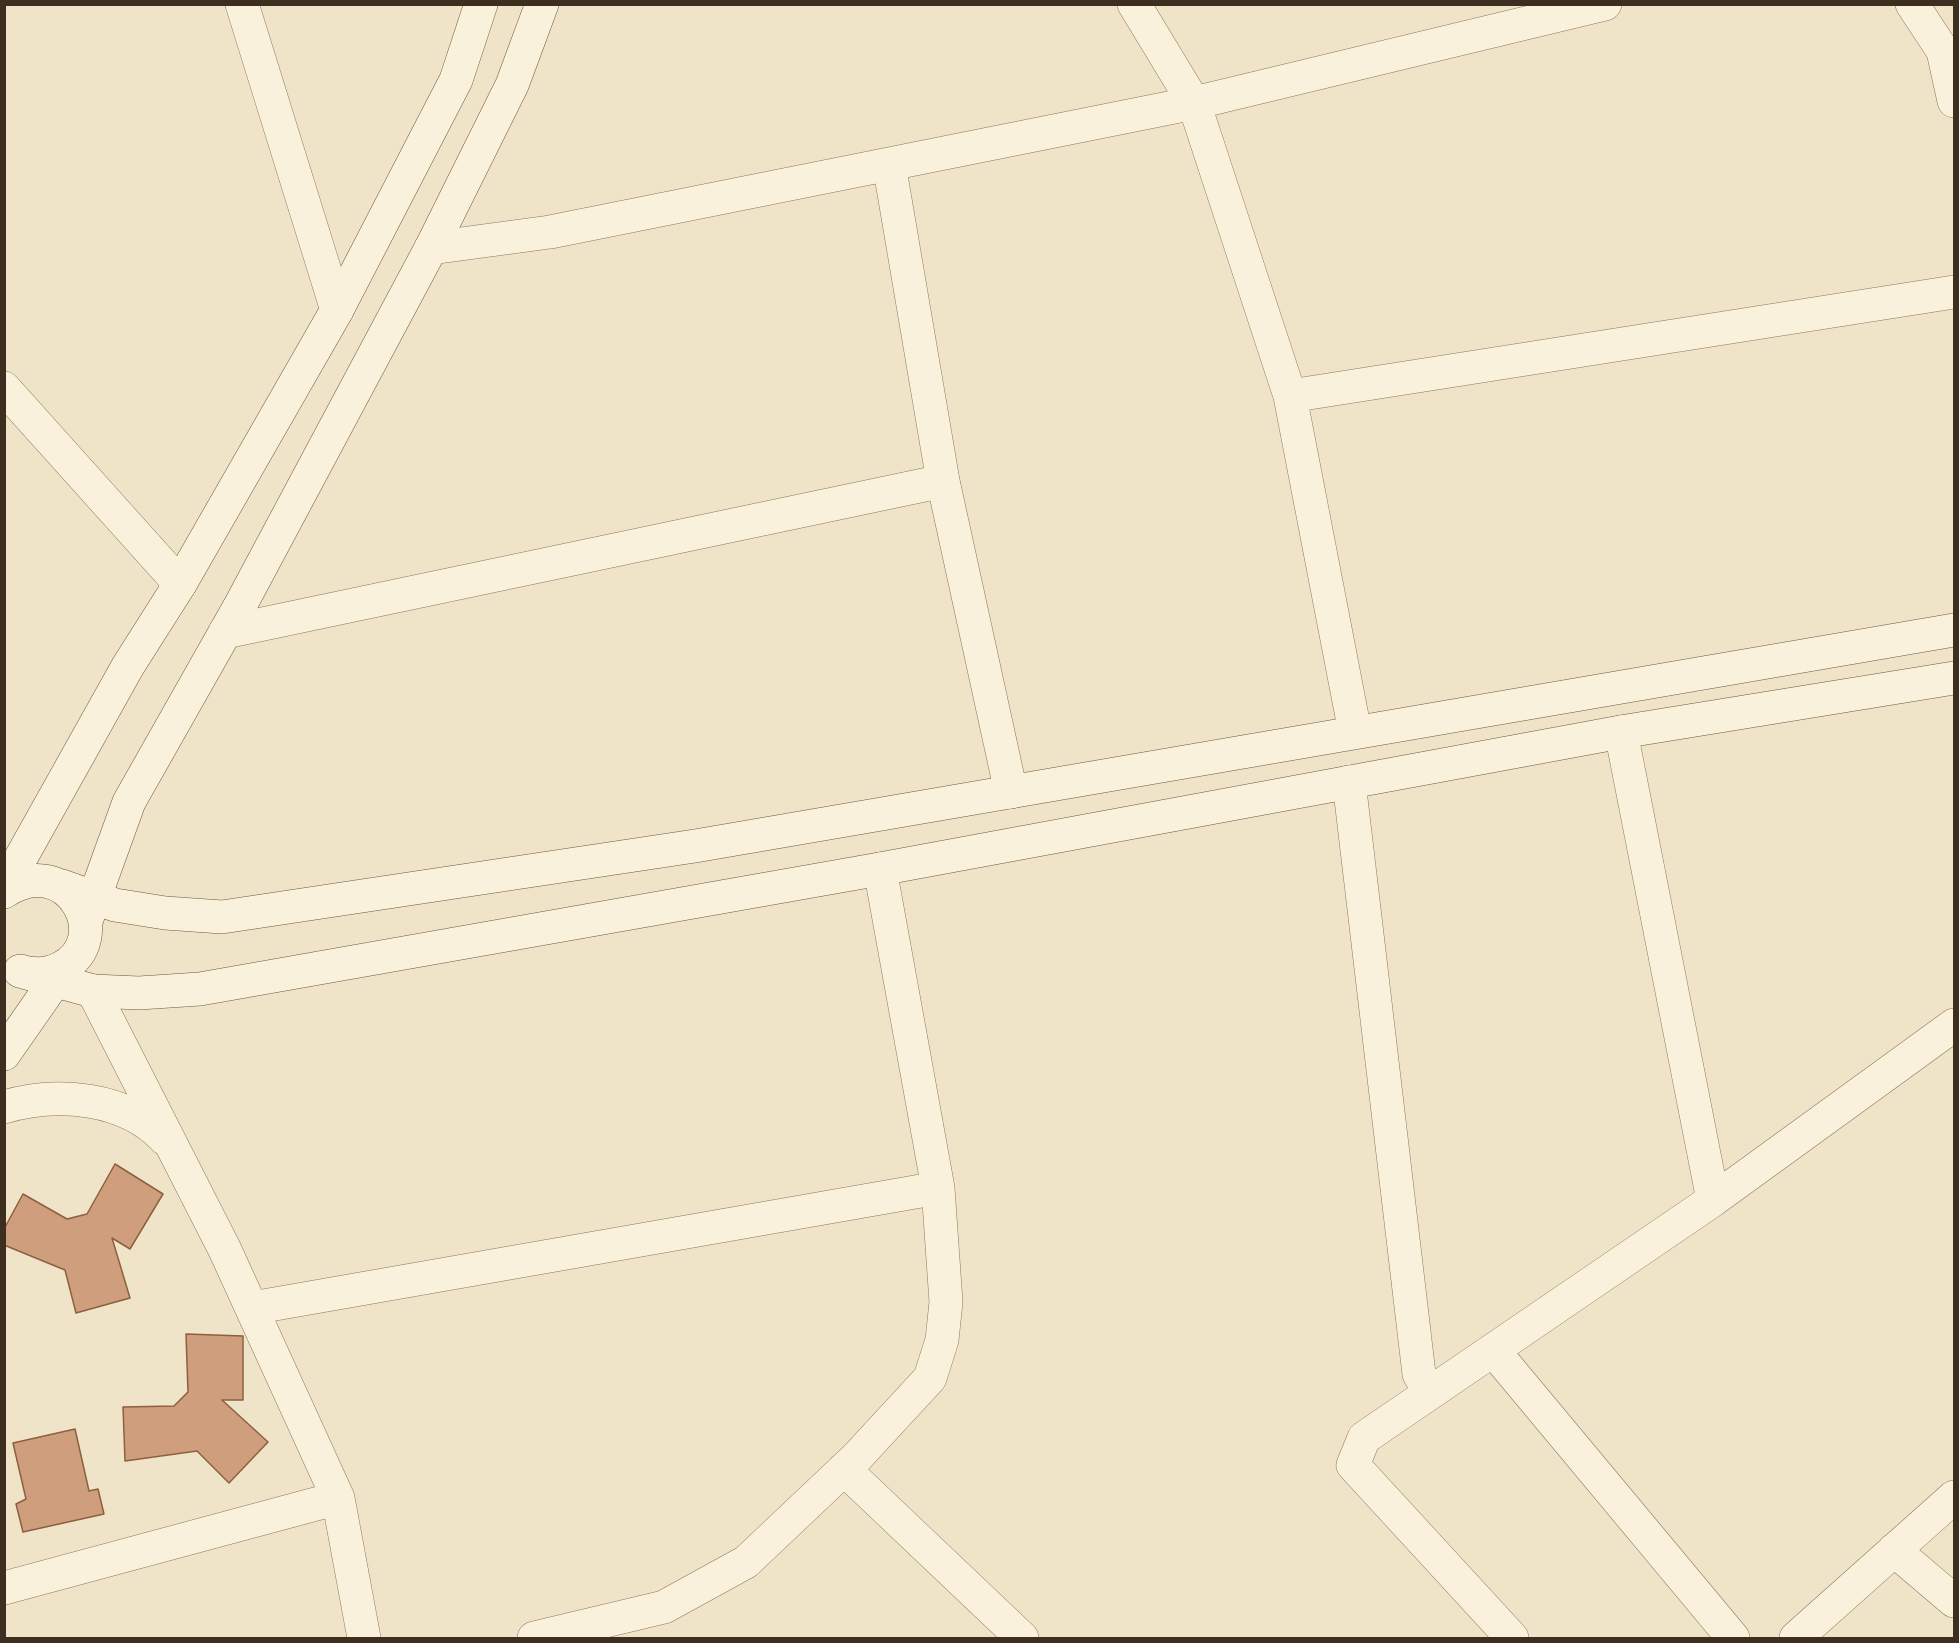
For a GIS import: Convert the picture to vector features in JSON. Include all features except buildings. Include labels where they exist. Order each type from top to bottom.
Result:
[{"type":"street","points":[[242,4],[337,310]]},
{"type":"street","points":[[481,4],[456,80],[337,310],[180,584],[128,666],[7,880],[55,883],[74,896],[82,909],[89,910],[115,905],[165,913],[222,917],[695,846],[1954,630]]},
{"type":"street","points":[[4,1054],[60,973],[77,953],[83,939],[89,910],[129,802],[225,632],[431,248],[512,85],[542,4]]},
{"type":"street","points":[[1134,4],[1194,103],[1290,396],[1355,732]]},
{"type":"street","points":[[431,248],[550,232],[1194,103],[1605,4]]},
{"type":"street","points":[[1912,4],[1944,51],[1954,101]]},
{"type":"street","points":[[889,164],[943,481],[1011,792]]},
{"type":"street","points":[[1290,396],[1954,292]]},
{"type":"street","points":[[4,388],[180,584]]},
{"type":"street","points":[[225,632],[943,481]]},
{"type":"street","points":[[9,964],[60,973],[93,991],[139,993],[200,989],[880,869],[1621,732],[1954,678]]},
{"type":"street","points":[[1621,732],[1713,1200]]},
{"type":"street","points":[[1349,782],[1419,1374],[1430,1393]]},
{"type":"street","points":[[534,1638],[664,1607],[746,1562],[844,1469],[930,1378],[942,1340],[946,1302],[938,1188],[880,869]]},
{"type":"street","points":[[93,991],[252,1308],[338,1498],[364,1638]]},
{"type":"street","points":[[1512,1638],[1353,1465],[1364,1438],[1713,1200],[1954,1025]]},
{"type":"street","points":[[4,1107],[26,1100],[68,1099],[101,1103],[127,1111],[155,1128],[171,1145]]},
{"type":"street","points":[[252,1308],[938,1188]]},
{"type":"street","points":[[1493,1350],[1732,1638]]},
{"type":"street","points":[[844,1469],[1022,1638]]},
{"type":"street","points":[[1796,1638],[1954,1497]]},
{"type":"street","points":[[4,1588],[338,1498]]},
{"type":"street","points":[[1894,1550],[1954,1601]]}]
